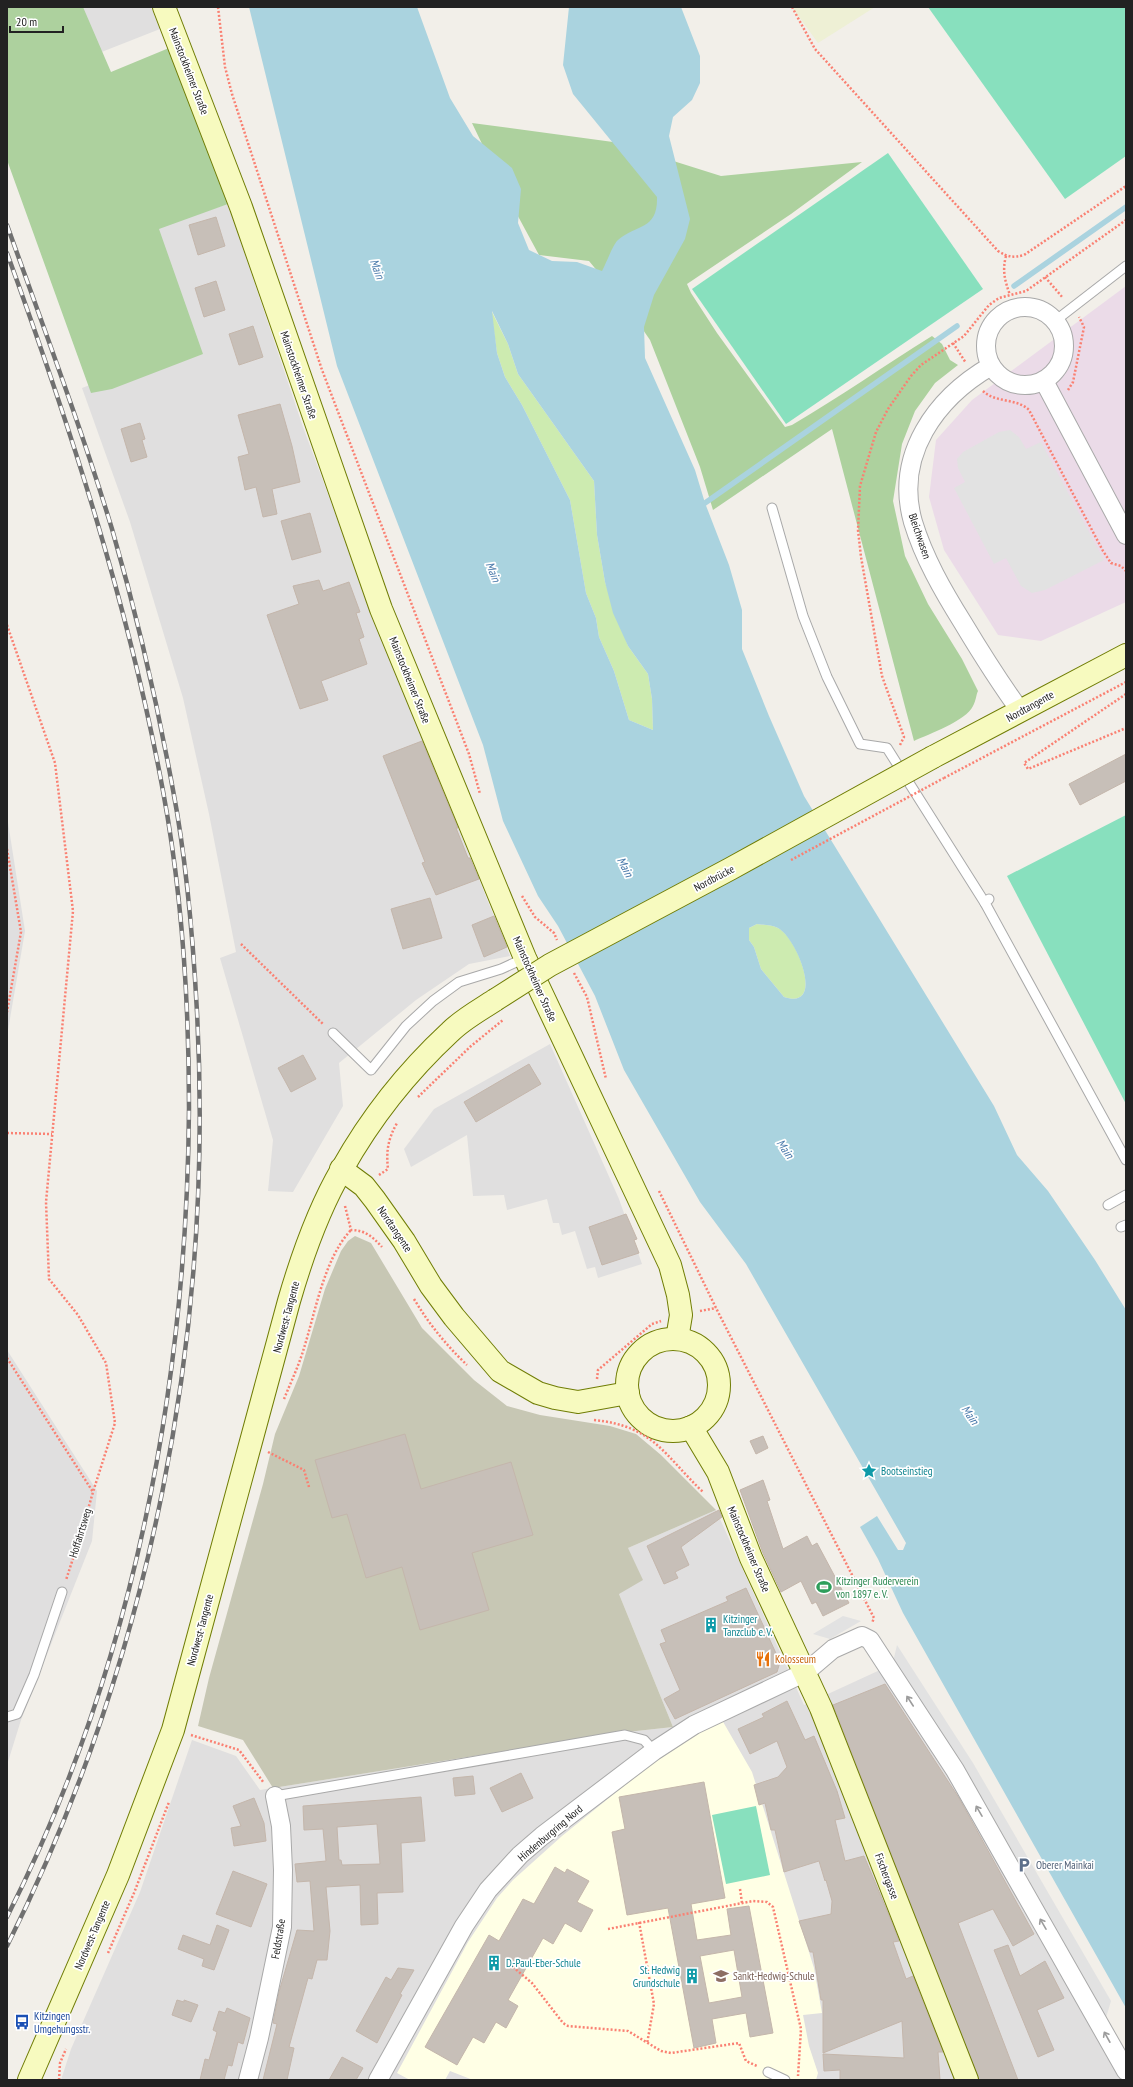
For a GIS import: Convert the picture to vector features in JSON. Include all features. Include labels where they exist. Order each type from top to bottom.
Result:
[{"type":"main road","name":"Mainstockheimer Straße","points":[[164,7],[241,207],[372,584],[525,958],[670,1266],[681,1315],[677,1339]]},
{"type":"main road","name":"Nordtangente","points":[[933,757],[1021,712],[1126,655]]},
{"type":"main road","name":"Nordbrücke","points":[[341,1170],[383,1106],[412,1070],[451,1030],[550,964],[730,869],[933,757]]},
{"type":"main road","name":"Nordtangente","points":[[341,1170],[364,1186],[404,1241],[431,1286],[454,1317],[500,1371],[538,1393],[578,1402],[628,1393]]},
{"type":"main road","name":"Nordwest-Tangente","points":[[28,2080],[118,1875],[173,1730],[301,1262],[341,1170]]},
{"type":"main road","points":[[677,1339],[687,1341],[706,1353],[712,1361],[719,1380],[719,1390],[711,1410],[702,1420],[691,1427],[673,1431],[651,1425],[635,1411],[628,1393],[629,1372],[638,1355],[654,1344],[665,1340],[677,1339]]},
{"type":"main road","name":"Mainstockheimer Straße","points":[[691,1427],[718,1472],[751,1558],[806,1672]]},
{"type":"main road","name":"Fischergasse","points":[[806,1672],[967,2080]]},
{"type":"street","points":[[1018,308],[1030,308],[1044,313],[1055,321],[1063,339],[1064,351],[1061,362],[1055,372],[1044,381],[1022,385],[1011,383],[999,376],[986,353],[986,340],[990,329],[998,318],[1007,312],[1018,308]]},
{"type":"street","name":"Bleichwasen","points":[[992,366],[959,388],[944,402],[928,425],[915,451],[909,483],[910,501],[913,520],[921,546],[941,586],[998,680],[1021,712]]},
{"type":"street","points":[[1044,381],[1126,534]]},
{"type":"street","points":[[806,1672],[833,1649],[858,1636],[866,1637],[955,1770],[1126,2071]]},
{"type":"street","name":"Hindenburgring Nord","points":[[378,2080],[464,1926],[488,1890],[520,1855],[542,1836],[654,1751],[694,1725],[806,1672]]},
{"type":"street","name":"Feldstraße","points":[[248,2080],[260,2038],[282,1927],[281,1826],[274,1796]]},
{"type":"street","points":[[1118,2080],[1126,2074]]},
{"type":"lane","points":[[1055,321],[1126,266]]},
{"type":"lane","points":[[772,508],[803,616],[827,677],[860,744],[887,748],[987,901],[1126,1160]]},
{"type":"lane","points":[[333,1033],[371,1070],[406,1026],[433,1001],[459,982],[501,969],[525,958]]},
{"type":"lane","points":[[1108,1205],[1126,1196]]},
{"type":"lane","points":[[7,1717],[17,1714],[34,1675],[62,1592]]},
{"type":"lane","points":[[274,1796],[625,1735],[644,1740],[654,1751]]},
{"type":"lane","points":[[768,2072],[785,2080]]},
{"type":"path","points":[[218,7],[225,67],[232,94],[322,370],[469,754],[481,796]]},
{"type":"path","points":[[792,7],[815,49],[998,251],[1006,256],[1014,258],[1024,255],[1126,186]]},
{"type":"path","points":[[898,748],[904,737],[882,676],[861,557],[858,530],[860,486],[876,432],[888,409],[911,376],[921,365],[964,336],[989,305],[999,298],[1026,291],[1126,220]]},
{"type":"path","points":[[1006,256],[1003,265],[1004,278],[1010,295]]},
{"type":"path","points":[[1045,277],[1082,320],[1083,330],[1072,387],[1054,398]]},
{"type":"path","points":[[1029,410],[1111,563],[1121,566],[1126,571]]},
{"type":"path","name":"Hoffahrtsweg","points":[[7,625],[55,763],[73,911],[46,1202],[49,1279],[78,1315],[106,1363],[115,1423],[62,1592]]},
{"type":"path","points":[[944,778],[1126,682]]},
{"type":"path","points":[[1126,694],[1024,763],[1028,769],[1126,728]]},
{"type":"path","points":[[922,788],[926,795]]},
{"type":"path","points":[[7,849],[21,932],[7,1012]]},
{"type":"path","points":[[521,893],[535,917],[554,933],[561,947]]},
{"type":"path","points":[[241,944],[333,1033]]},
{"type":"path","points":[[572,968],[586,997],[607,1087]]},
{"type":"path","points":[[414,1102],[428,1086],[471,1046],[506,1018]]},
{"type":"path","points":[[383,1248],[372,1236],[360,1230],[351,1230],[344,1202],[388,1170],[386,1155],[388,1139],[401,1117]]},
{"type":"path","points":[[7,1133],[52,1134]]},
{"type":"path","points":[[656,1186],[716,1308],[874,1618],[866,1637]]},
{"type":"path","points":[[411,1294],[427,1321],[447,1346],[471,1369]]},
{"type":"path","points":[[603,1421],[600,1398],[596,1392],[598,1370],[652,1324],[681,1315],[716,1308]]},
{"type":"path","points":[[7,1358],[93,1492]]},
{"type":"path","points":[[590,1420],[603,1421],[629,1428],[647,1436],[661,1448],[706,1494]]},
{"type":"path","points":[[250,1445],[280,1457],[304,1470],[308,1487]]},
{"type":"path","points":[[173,1730],[239,1750],[274,1796]]},
{"type":"path","points":[[740,1889],[742,1903]]},
{"type":"path","points":[[608,1929],[742,1903],[767,1902],[773,1906],[801,2029],[798,2080]]},
{"type":"path","points":[[639,1922],[654,2004],[647,2044]]},
{"type":"path","points":[[513,1967],[532,1982],[563,2023],[577,2027],[628,2031],[634,2033],[647,2044],[661,2051],[670,2053],[739,2044],[746,2061]]},
{"type":"shaded area","points":[[38,7],[151,7],[160,29],[61,68]]},
{"type":"shaded area","points":[[792,7],[875,7],[818,43]]},
{"type":"shaded area","points":[[228,204],[303,427],[380,634],[510,956],[469,964],[416,1000],[339,1063],[343,1106],[293,1192],[268,1191],[273,1140],[220,958],[236,952],[209,814],[183,698],[130,522],[82,388],[95,383],[126,237]]},
{"type":"shaded area","points":[[1126,286],[1126,602],[1041,641],[998,635],[944,550],[929,497],[936,440],[972,400]]},
{"type":"shaded area","points":[[1010,430],[1019,437],[1026,449],[1041,442],[1104,560],[1045,590],[1032,593],[1021,586],[1006,558],[994,564],[954,488],[965,482],[958,468],[957,459],[963,452],[999,432]]},
{"type":"shaded area","points":[[7,816],[25,931],[7,1036]]},
{"type":"shaded area","points":[[550,1044],[619,1199],[642,1264],[598,1278],[595,1267],[587,1269],[575,1231],[562,1235],[559,1223],[553,1223],[547,1199],[507,1210],[504,1195],[473,1196],[467,1135],[411,1167],[404,1149],[434,1109]]},
{"type":"shaded area","points":[[355,1236],[371,1243],[422,1328],[474,1380],[507,1406],[540,1415],[610,1426],[636,1434],[661,1455],[716,1510],[628,1548],[643,1580],[619,1594],[673,1727],[618,1733],[273,1788],[243,1740],[198,1726],[209,1678],[263,1484],[275,1434],[299,1376],[325,1289],[341,1251],[348,1241]]},
{"type":"shaded area","points":[[7,1350],[97,1491],[92,1541],[21,1720],[7,1765]]},
{"type":"shaded area","points":[[716,1510],[804,1705],[880,1670],[938,1756],[1123,2080],[61,2080],[71,2049],[140,1892],[192,1740],[236,1756],[260,1790],[618,1733],[673,1727],[619,1594],[628,1548]]},
{"type":"shaded area","points":[[843,1616],[861,1621],[830,1639],[813,1634]]},
{"type":"shaded area","name":"Oberer Mainkai","points":[[897,1645],[973,1763],[1111,2001],[1105,2021],[893,1662]]},
{"type":"shaded area","points":[[722,1720],[752,1772],[814,1968],[822,2013],[803,2015],[809,2046],[818,2073],[816,2080],[473,2080],[450,2071],[445,2080],[410,2080],[397,2073],[468,1942],[497,1898],[513,1880],[562,1836],[672,1747]]},
{"type":"green space","points":[[7,7],[83,7],[111,72],[169,48],[228,204],[159,229],[203,354],[112,389],[91,393],[7,160]]},
{"type":"green space","points":[[928,7],[1126,7],[1126,156],[1065,199]]},
{"type":"green space","points":[[472,123],[613,142],[721,176],[862,162],[791,214],[687,284],[691,293],[717,333],[785,427],[792,425],[810,414],[932,336],[942,344],[950,360],[958,365],[935,383],[915,411],[902,444],[893,501],[905,556],[928,604],[962,659],[978,691],[975,702],[969,712],[955,722],[914,741],[832,429],[713,510],[700,467],[650,340],[628,308],[589,261],[539,255],[506,194]]},
{"type":"green space","points":[[888,153],[983,289],[786,424],[692,289]]},
{"type":"green space","points":[[491,310],[508,344],[518,374],[594,481],[597,535],[605,582],[628,646],[648,674],[652,699],[653,730],[629,720],[614,671],[599,637],[596,618],[586,593],[570,500],[522,405],[505,377],[497,353]]},
{"type":"green space","points":[[1126,815],[1126,1104],[1007,876]]},
{"type":"green space","points":[[757,924],[778,928],[785,934],[793,945],[804,971],[806,984],[803,993],[797,998],[784,997],[761,969],[754,947],[749,940],[749,928]]},
{"type":"green space","points":[[756,1806],[770,1875],[726,1884],[712,1815]]},
{"type":"water","name":"Main","points":[[249,7],[417,7],[450,98],[473,136],[512,168],[521,189],[518,223],[529,250],[552,261],[577,262],[602,271],[616,242],[625,235],[650,221],[654,215],[657,197],[573,94],[563,65],[569,7],[681,7],[700,56],[700,83],[692,100],[673,117],[669,136],[690,219],[685,239],[654,295],[644,327],[645,358],[695,470],[705,503],[729,565],[742,610],[742,649],[804,796],[994,1106],[1017,1155],[1048,1191],[1095,1260],[1126,1310],[1126,2008],[903,1613],[878,1559],[860,1527],[877,1516],[898,1550],[903,1550],[906,1543],[746,1264],[700,1202],[624,1070],[595,996],[558,926],[538,896],[503,821],[483,745],[337,366]],"holes":[[[492,311],[508,344],[518,374],[594,481],[597,535],[605,582],[613,613],[628,646],[648,674],[652,699],[653,730],[629,720],[614,671],[599,637],[596,618],[586,593],[570,500],[522,405],[505,377],[497,353]],[[757,924],[778,928],[785,934],[793,945],[804,972],[806,984],[803,994],[797,998],[784,997],[761,969],[754,947],[749,940],[749,928]]]},
{"type":"building","points":[[216,217],[225,246],[198,255],[189,225]]},
{"type":"building","points":[[216,281],[225,310],[204,317],[195,288]]},
{"type":"building","points":[[253,326],[263,357],[239,365],[229,334]]},
{"type":"building","points":[[280,404],[300,482],[272,489],[277,514],[263,517],[256,487],[245,490],[238,457],[249,454],[238,415]]},
{"type":"building","points":[[140,423],[145,439],[142,440],[147,457],[131,462],[121,429]]},
{"type":"building","points":[[310,513],[321,552],[292,560],[281,521]]},
{"type":"building","points":[[319,580],[323,591],[349,582],[360,612],[356,613],[364,637],[359,639],[367,664],[321,681],[328,700],[300,709],[267,615],[299,604],[293,586]]},
{"type":"building","points":[[422,741],[458,828],[456,828],[468,858],[470,858],[479,879],[436,895],[422,863],[425,862],[383,756]]},
{"type":"building","points":[[1126,754],[1126,781],[1080,805],[1069,784]]},
{"type":"building","points":[[430,898],[442,938],[403,949],[391,909]]},
{"type":"building","points":[[494,916],[507,947],[484,957],[472,925]]},
{"type":"building","points":[[303,1055],[316,1079],[291,1092],[278,1068]]},
{"type":"building","points":[[529,1064],[541,1084],[476,1122],[464,1102]]},
{"type":"building","points":[[626,1214],[637,1239],[634,1240],[639,1253],[602,1265],[589,1227]]},
{"type":"building","points":[[405,1434],[421,1489],[511,1462],[533,1535],[472,1553],[489,1610],[420,1630],[402,1567],[366,1578],[347,1514],[332,1518],[315,1460]]},
{"type":"building","points":[[763,1436],[768,1448],[756,1454],[750,1441]]},
{"type":"building","points":[[763,1480],[770,1500],[767,1501],[783,1549],[807,1536],[812,1546],[817,1543],[849,1603],[823,1616],[816,1602],[812,1604],[801,1581],[781,1592],[763,1553],[740,1490]]},
{"type":"building","points":[[719,1510],[722,1517],[681,1547],[689,1565],[675,1572],[678,1578],[664,1584],[647,1546]]},
{"type":"building","points":[[746,1588],[780,1662],[777,1672],[675,1719],[664,1699],[680,1690],[660,1644],[666,1642],[661,1630],[728,1601],[726,1597]]},
{"type":"building","points":[[885,1684],[959,1798],[1034,1934],[1013,1946],[993,1909],[958,1923],[1018,2080],[979,2080],[833,1705]]},
{"type":"building","points":[[787,1701],[805,1740],[814,1736],[837,1791],[845,1818],[835,1820],[845,1861],[864,1856],[893,1925],[899,1941],[893,1942],[906,1979],[913,1976],[943,2052],[938,2052],[940,2080],[840,2080],[840,2070],[824,2071],[823,2054],[904,2058],[902,2021],[823,2053],[823,2000],[821,2000],[813,1952],[810,1952],[799,1921],[831,1914],[832,1901],[819,1861],[784,1872],[775,1830],[771,1830],[765,1803],[759,1805],[754,1785],[778,1777],[787,1767],[777,1741],[750,1754],[738,1729],[764,1717],[762,1714]]},
{"type":"building","points":[[521,1773],[533,1798],[502,1812],[490,1788]]},
{"type":"building","points":[[473,1776],[475,1794],[455,1796],[453,1778]]},
{"type":"building","points":[[704,1782],[725,1898],[691,1904],[697,1940],[731,1935],[727,1909],[749,1906],[773,2033],[750,2037],[746,2013],[712,2019],[716,2043],[694,2048],[668,1908],[627,1915],[612,1832],[625,1829],[619,1797]],"holes":[[[734,1950],[742,1997],[709,2003],[700,1956]]]},
{"type":"building","points":[[421,1797],[425,1841],[401,1843],[403,1892],[377,1893],[378,1924],[361,1925],[360,1885],[326,1887],[330,1931],[327,1960],[317,1960],[312,1979],[308,1978],[289,2047],[294,2048],[287,2080],[263,2080],[277,2024],[273,2023],[279,1992],[297,1930],[314,1931],[310,1881],[297,1882],[295,1864],[326,1861],[323,1829],[304,1830],[303,1806]],"holes":[[[377,1824],[380,1864],[342,1865],[341,1860],[339,1860],[337,1827]]]},
{"type":"building","points":[[254,1798],[264,1823],[266,1841],[234,1846],[231,1828],[241,1826],[233,1806]]},
{"type":"building","name":"D.-Paul-Eber-Schule","points":[[555,1867],[565,1873],[567,1869],[589,1881],[577,1902],[593,1910],[581,1932],[565,1923],[553,1944],[543,1938],[508,2000],[518,2006],[506,2028],[496,2022],[484,2043],[473,2037],[457,2065],[425,2047],[489,1935],[499,1941],[523,1899],[534,1904]]},
{"type":"building","points":[[233,1871],[267,1884],[251,1927],[216,1914]]},
{"type":"building","points":[[217,1925],[229,1930],[214,1970],[202,1966],[204,1959],[178,1949],[183,1935],[210,1945]]},
{"type":"building","points":[[1008,1945],[1020,1976],[1045,1961],[1064,1998],[1037,2010],[1054,2050],[1038,2057],[994,1950]]},
{"type":"building","points":[[398,1968],[414,1970],[400,1994],[402,1995],[377,2043],[356,2031],[386,1977],[391,1980]]},
{"type":"building","points":[[177,2000],[184,2002],[184,2000],[198,2005],[191,2022],[172,2015]]},
{"type":"building","points":[[227,2008],[250,2018],[243,2044],[238,2042],[232,2066],[228,2065],[224,2080],[200,2080],[205,2059],[209,2060],[217,2032],[213,2030],[219,2011],[225,2013]]},
{"type":"building","points":[[342,2057],[363,2068],[356,2080],[329,2080]]},
{"type":"waterway","points":[[1014,286],[1126,207]]},
{"type":"waterway","points":[[705,503],[957,326]]},
{"type":"railway","points":[[7,225],[75,415],[112,529],[138,626],[160,724],[178,817],[189,901],[197,1012],[200,1132],[195,1253],[182,1373],[162,1491],[135,1609],[100,1724],[57,1836],[7,1946]]},
{"type":"railway","points":[[7,253],[76,452],[116,586],[149,722],[170,830],[180,909],[186,989],[189,1069],[186,1212],[177,1317],[164,1420],[144,1523],[119,1625],[88,1725],[51,1822],[7,1917]]},
{"type":"place","name":"Bootseinstieg","points":[[869,1471]]},
{"type":"place","name":"Kitzinger Ruderverein von 1897 e. V.","points":[[824,1587]]},
{"type":"place","name":"Kitzinger Tanzclub e. V.","points":[[711,1625]]},
{"type":"place","name":"Kolosseum","points":[[763,1659]]},
{"type":"place","name":"Oberer Mainkai","points":[[1024,1865]]},
{"type":"place","name":"D.-Paul-Eber-Schule","points":[[494,1963]]},
{"type":"place","name":"St. Hedwig Grundschule","points":[[692,1976]]},
{"type":"place","name":"Sankt-Hedwig-Schule","points":[[721,1976]]},
{"type":"place","name":"Kitzingen Umgehungsstr.","points":[[22,2022]]}]
